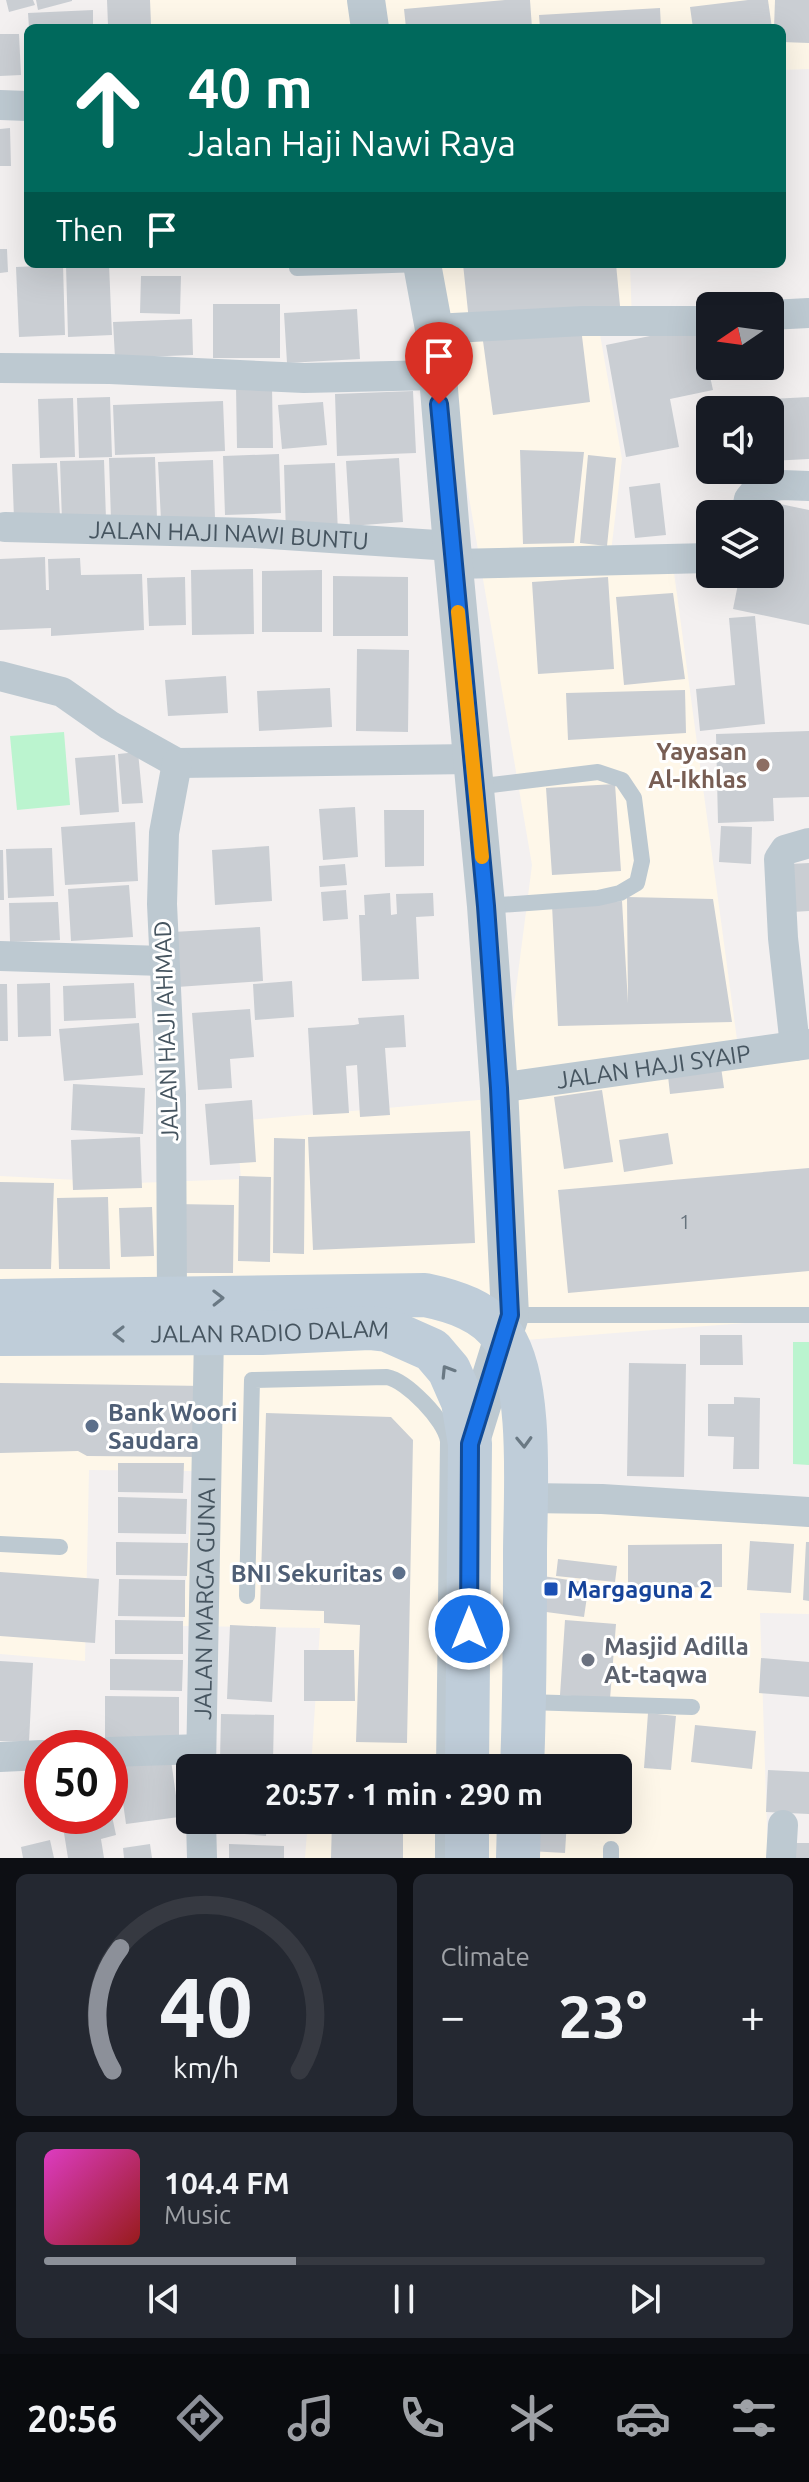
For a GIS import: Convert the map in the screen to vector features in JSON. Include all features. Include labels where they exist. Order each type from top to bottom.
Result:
[{"type":"main road","name":"JALAN RADIO DALAM","points":[[0,1301],[425,1295],[452,1301],[507,1327]]},
{"type":"main road","points":[[507,1327],[520,1380],[525,1498],[523,1754]]},
{"type":"main road","name":"JALAN RADIO DALAM","points":[[0,1334],[209,1334],[369,1328],[402,1335],[432,1350],[449,1370],[463,1402],[470,1444],[456,1754]]},
{"type":"main road","points":[[467,1834],[467,1858]]},
{"type":"main road","points":[[518,1858],[519,1834]]},
{"type":"street","points":[[366,0],[369,24]]},
{"type":"street","points":[[0,105],[24,106]]},
{"type":"street","points":[[423,268],[434,329],[486,906],[499,1088],[507,1327],[470,1444]]},
{"type":"street","points":[[784,314],[809,313]]},
{"type":"street","points":[[434,329],[583,321],[696,321]]},
{"type":"street","points":[[0,368],[95,368],[304,378],[436,375]]},
{"type":"street","points":[[749,500],[757,489],[782,485],[809,486]]},
{"type":"street","name":"JALAN HAJI NAWI BUNTU","points":[[5,527],[253,533],[452,555],[696,558]]},
{"type":"street","points":[[0,676],[62,692],[109,725],[177,763],[473,773]]},
{"type":"street","name":"JALAN HAJI AHMAD","points":[[172,1299],[171,1095],[163,961],[164,833],[177,763]]},
{"type":"street","points":[[802,1045],[783,938],[779,859],[781,853],[803,840]]},
{"type":"street","points":[[0,956],[163,961]]},
{"type":"street","name":"JALAN HAJI SYAIP","points":[[499,1088],[802,1045]]},
{"type":"street","name":"JALAN MARGA GUNA I","points":[[201,1754],[209,1334]]},
{"type":"street","points":[[525,1498],[602,1499],[809,1512]]},
{"type":"street","points":[[128,1753],[176,1756]]},
{"type":"street","points":[[0,1757],[24,1756]]},
{"type":"street","points":[[781,1858],[783,1825]]},
{"type":"street","points":[[201,1834],[202,1858]]},
{"type":"lane","points":[[473,773],[598,772],[622,780],[634,798],[642,861],[637,883],[620,893],[598,898],[486,906]]},
{"type":"lane","points":[[507,1327],[809,1315]]},
{"type":"lane","points":[[247,1596],[251,1381],[392,1378],[434,1414],[446,1431],[456,1754]]},
{"type":"lane","points":[[0,1544],[60,1547]]},
{"type":"lane","points":[[525,1702],[692,1707]]},
{"type":"lane","points":[[443,1834],[443,1858]]},
{"type":"shaded area","points":[[126,0],[809,0],[809,69],[786,70],[786,24],[127,24]]},
{"type":"shaded area","points":[[430,268],[630,268],[632,323],[599,329],[622,459],[609,569],[673,565],[740,1062],[809,1050],[809,1318],[525,1340],[533,1502],[809,1526],[809,1614],[760,1613],[768,1858],[305,1858],[307,1834],[632,1834],[632,1754],[312,1754],[320,1628],[183,1626],[193,1471],[89,1470],[85,1661],[0,1654],[0,1176],[136,1183],[241,1179],[236,1121],[502,1098],[532,865]]},
{"type":"green space","points":[[64,732],[70,805],[17,810],[10,736]]},
{"type":"green space","points":[[793,1342],[809,1342],[809,1465],[793,1464]]},
{"type":"building","points":[[6,0],[33,0],[35,5],[9,12]]},
{"type":"building","points":[[36,0],[72,0],[72,1],[38,10]]},
{"type":"building","points":[[107,0],[150,0],[151,24],[108,24]]},
{"type":"building","points":[[530,0],[532,24],[406,24],[404,9]]},
{"type":"building","points":[[768,0],[771,24],[692,24],[690,7]]},
{"type":"building","points":[[775,0],[809,0],[809,43],[786,42],[786,24],[774,24]]},
{"type":"building","points":[[660,8],[661,24],[540,24],[539,15]]},
{"type":"building","points":[[93,10],[93,24],[29,24],[28,13]]},
{"type":"building","points":[[0,34],[19,34],[21,75],[0,76]]},
{"type":"building","points":[[10,128],[11,166],[0,166],[0,129]]},
{"type":"building","points":[[0,249],[7,249],[8,272],[0,273]]},
{"type":"building","points":[[16,267],[63,268],[65,335],[19,337]]},
{"type":"building","points":[[66,268],[109,268],[112,335],[68,337]]},
{"type":"building","points":[[463,268],[616,268],[620,306],[469,321]]},
{"type":"building","points":[[141,276],[181,276],[180,314],[140,313]]},
{"type":"building","points":[[213,304],[280,304],[280,358],[213,358]]},
{"type":"building","points":[[357,309],[360,359],[287,363],[284,313]]},
{"type":"building","points":[[192,319],[193,355],[115,358],[113,322]]},
{"type":"building","points":[[696,327],[696,380],[711,380],[713,390],[670,399],[679,447],[626,457],[606,345]]},
{"type":"building","points":[[581,328],[590,402],[493,415],[483,341]]},
{"type":"building","points":[[236,386],[272,386],[273,448],[237,448]]},
{"type":"building","points":[[413,391],[416,453],[337,456],[335,394]]},
{"type":"building","points":[[110,397],[112,457],[79,458],[77,398]]},
{"type":"building","points":[[809,397],[809,459],[784,460],[784,398]]},
{"type":"building","points":[[73,398],[75,457],[40,458],[38,399]]},
{"type":"building","points":[[223,401],[225,451],[115,455],[113,405]]},
{"type":"building","points":[[323,402],[327,445],[282,449],[278,405]]},
{"type":"building","points":[[520,450],[584,452],[574,543],[523,544]]},
{"type":"building","points":[[279,454],[281,513],[225,515],[223,456]]},
{"type":"building","points":[[588,455],[616,458],[607,546],[580,543]]},
{"type":"building","points":[[155,457],[157,519],[111,520],[109,458]]},
{"type":"building","points":[[399,458],[403,522],[350,526],[346,461]]},
{"type":"building","points":[[104,460],[106,519],[62,521],[60,461]]},
{"type":"building","points":[[213,460],[215,518],[161,520],[158,462]]},
{"type":"building","points":[[57,463],[60,517],[14,519],[12,464]]},
{"type":"building","points":[[335,463],[338,533],[286,535],[284,465]]},
{"type":"building","points":[[660,483],[666,535],[635,538],[629,487]]},
{"type":"building","points":[[784,505],[809,510],[809,625],[733,609],[737,588],[784,588]]},
{"type":"building","points":[[45,557],[46,590],[49,590],[48,559],[80,558],[81,575],[142,574],[144,630],[51,636],[51,628],[0,630],[0,559]]},
{"type":"building","points":[[253,569],[254,634],[192,635],[191,570]]},
{"type":"building","points":[[322,570],[322,632],[262,632],[262,571]]},
{"type":"building","points":[[333,576],[408,577],[408,636],[333,636]]},
{"type":"building","points":[[185,577],[186,625],[149,626],[147,578]]},
{"type":"building","points":[[608,577],[614,669],[538,674],[532,582]]},
{"type":"building","points":[[673,593],[685,679],[624,685],[616,597]]},
{"type":"building","points":[[755,616],[765,724],[700,731],[696,689],[735,685],[729,618]]},
{"type":"building","points":[[357,649],[409,650],[408,732],[356,731]]},
{"type":"building","points":[[226,676],[228,713],[168,716],[165,680]]},
{"type":"building","points":[[330,688],[332,727],[259,731],[257,691]]},
{"type":"building","points":[[685,690],[686,733],[568,740],[566,693]]},
{"type":"building","name":"Yayasan Al-Ikhlas","points":[[809,731],[809,797],[773,798],[774,821],[718,823],[716,734]]},
{"type":"building","points":[[138,752],[143,803],[122,804],[118,754]]},
{"type":"building","points":[[115,755],[119,812],[80,815],[75,758]]},
{"type":"building","points":[[615,784],[621,871],[552,875],[546,788]]},
{"type":"building","points":[[355,807],[358,857],[323,860],[319,809]]},
{"type":"building","points":[[384,810],[424,810],[424,866],[385,867]]},
{"type":"building","points":[[135,822],[138,881],[65,885],[61,827]]},
{"type":"building","points":[[721,826],[752,827],[751,864],[719,862]]},
{"type":"building","points":[[269,846],[272,901],[215,905],[212,850]]},
{"type":"building","points":[[52,848],[54,896],[8,898],[6,849]]},
{"type":"building","points":[[0,850],[3,850],[4,900],[0,900]]},
{"type":"building","points":[[809,863],[809,911],[792,912],[789,864]]},
{"type":"building","points":[[345,864],[347,885],[320,887],[319,866]]},
{"type":"building","points":[[129,885],[133,937],[71,941],[68,889]]},
{"type":"building","points":[[346,890],[348,919],[323,921],[321,892]]},
{"type":"building","points":[[390,893],[391,915],[397,914],[396,894],[433,893],[434,916],[416,917],[419,979],[362,981],[359,915],[365,915],[364,895]]},
{"type":"building","points":[[627,897],[713,899],[732,1022],[558,1026],[552,905],[622,901],[628,1003]]},
{"type":"building","points":[[58,902],[60,940],[10,942],[9,903]]},
{"type":"building","points":[[260,927],[263,981],[177,987],[173,932]]},
{"type":"building","points":[[292,981],[294,1017],[255,1020],[253,984]]},
{"type":"building","points":[[50,983],[51,1036],[18,1037],[17,984]]},
{"type":"building","points":[[134,983],[136,1018],[64,1021],[63,986]]},
{"type":"building","points":[[0,984],[7,984],[8,1041],[0,1041]]},
{"type":"building","points":[[250,1009],[254,1057],[230,1059],[232,1088],[198,1090],[192,1013]]},
{"type":"building","points":[[404,1015],[406,1047],[385,1048],[390,1115],[360,1117],[357,1065],[346,1066],[349,1113],[313,1115],[308,1028],[359,1024],[358,1018]]},
{"type":"building","points":[[139,1023],[143,1075],[64,1081],[59,1029]]},
{"type":"building","points":[[720,1060],[724,1088],[670,1094],[667,1067]]},
{"type":"building","points":[[73,1084],[145,1088],[143,1134],[71,1130]]},
{"type":"building","points":[[602,1090],[613,1162],[564,1169],[554,1097]]},
{"type":"building","points":[[252,1100],[256,1162],[210,1165],[205,1104]]},
{"type":"building","points":[[470,1131],[475,1243],[313,1250],[308,1137]]},
{"type":"building","points":[[668,1133],[673,1164],[624,1172],[619,1140]]},
{"type":"building","points":[[140,1137],[142,1188],[73,1190],[71,1140]]},
{"type":"building","points":[[274,1138],[305,1139],[304,1254],[273,1253]]},
{"type":"building","points":[[809,1168],[809,1271],[568,1293],[558,1190]]},
{"type":"building","points":[[239,1176],[271,1177],[270,1262],[238,1261]]},
{"type":"building","points":[[0,1182],[54,1183],[51,1269],[0,1269]]},
{"type":"building","points":[[108,1197],[110,1269],[59,1269],[57,1198]]},
{"type":"building","points":[[175,1204],[234,1205],[233,1273],[174,1273]]},
{"type":"building","points":[[152,1207],[154,1256],[121,1257],[119,1208]]},
{"type":"building","points":[[700,1335],[742,1335],[743,1365],[700,1365]]},
{"type":"building","points":[[629,1363],[686,1364],[684,1477],[627,1476]]},
{"type":"building","points":[[0,1383],[205,1386],[204,1457],[87,1456],[78,1451],[0,1453]]},
{"type":"building","points":[[734,1397],[760,1398],[759,1469],[733,1469],[734,1437],[708,1436],[708,1404],[734,1404]]},
{"type":"building","points":[[266,1413],[391,1417],[413,1440],[407,1743],[356,1742],[360,1625],[324,1623],[324,1611],[260,1609]]},
{"type":"building","points":[[118,1463],[184,1463],[183,1493],[118,1492]]},
{"type":"building","points":[[118,1497],[187,1499],[186,1534],[118,1533]]},
{"type":"building","points":[[750,1541],[794,1544],[791,1593],[747,1590]]},
{"type":"building","points":[[116,1542],[188,1543],[187,1576],[116,1575]]},
{"type":"building","points":[[806,1542],[809,1542],[809,1601],[803,1600]]},
{"type":"building","points":[[722,1544],[722,1587],[628,1588],[628,1545]]},
{"type":"building","points":[[558,1559],[617,1566],[615,1582],[556,1576]]},
{"type":"building","points":[[0,1572],[99,1579],[95,1643],[0,1636]]},
{"type":"building","points":[[536,1575],[589,1583],[584,1617],[531,1610]]},
{"type":"building","points":[[119,1579],[185,1580],[185,1617],[118,1616]]},
{"type":"building","points":[[115,1620],[183,1621],[183,1654],[115,1654]]},
{"type":"building","name":"Masjid Adilla At-taqwa","points":[[565,1620],[616,1624],[610,1699],[560,1695]]},
{"type":"building","points":[[230,1625],[276,1627],[272,1702],[227,1699]]},
{"type":"building","points":[[304,1650],[354,1650],[355,1701],[304,1701]]},
{"type":"building","points":[[761,1658],[809,1662],[809,1697],[759,1693]]},
{"type":"building","points":[[110,1659],[183,1660],[182,1691],[110,1690]]},
{"type":"building","points":[[0,1661],[33,1663],[30,1730],[24,1730],[24,1742],[0,1741]]},
{"type":"building","points":[[105,1696],[179,1697],[179,1742],[128,1741],[128,1730],[105,1730]]},
{"type":"building","points":[[648,1713],[676,1716],[671,1770],[644,1768]]},
{"type":"building","points":[[221,1714],[274,1715],[273,1754],[220,1754]]},
{"type":"building","points":[[695,1725],[756,1731],[752,1769],[691,1762]]},
{"type":"building","points":[[171,1760],[176,1817],[128,1824],[128,1766]]},
{"type":"building","points":[[768,1770],[809,1772],[809,1814],[766,1812]]},
{"type":"building","points":[[64,1834],[116,1834],[101,1839],[104,1858],[68,1858]]},
{"type":"building","points":[[332,1834],[403,1834],[403,1858],[331,1858]]},
{"type":"building","points":[[530,1834],[566,1834],[565,1853],[529,1851]]},
{"type":"building","points":[[50,1840],[54,1858],[23,1858],[21,1847]]},
{"type":"building","points":[[789,1843],[809,1843],[809,1858],[789,1858]]},
{"type":"building","points":[[150,1844],[152,1858],[124,1858],[123,1848]]},
{"type":"building","points":[[229,1844],[284,1846],[284,1858],[229,1858]]},
{"type":"slow traffic","points":[[458,612],[482,857]]},
{"type":"place","name":"Yayasan Al-Ikhlas","points":[[763,765]]},
{"type":"place","name":"Bank Woori Saudara","points":[[92,1426]]},
{"type":"place","name":"BNI Sekuritas","points":[[399,1573]]},
{"type":"place","name":"Margaguna 2","points":[[551,1589]]},
{"type":"place","name":"Masjid Adilla At-taqwa","points":[[588,1660]]},
{"type":"route","points":[[439,404],[486,906],[510,1315],[470,1444],[469,1629]]}]
